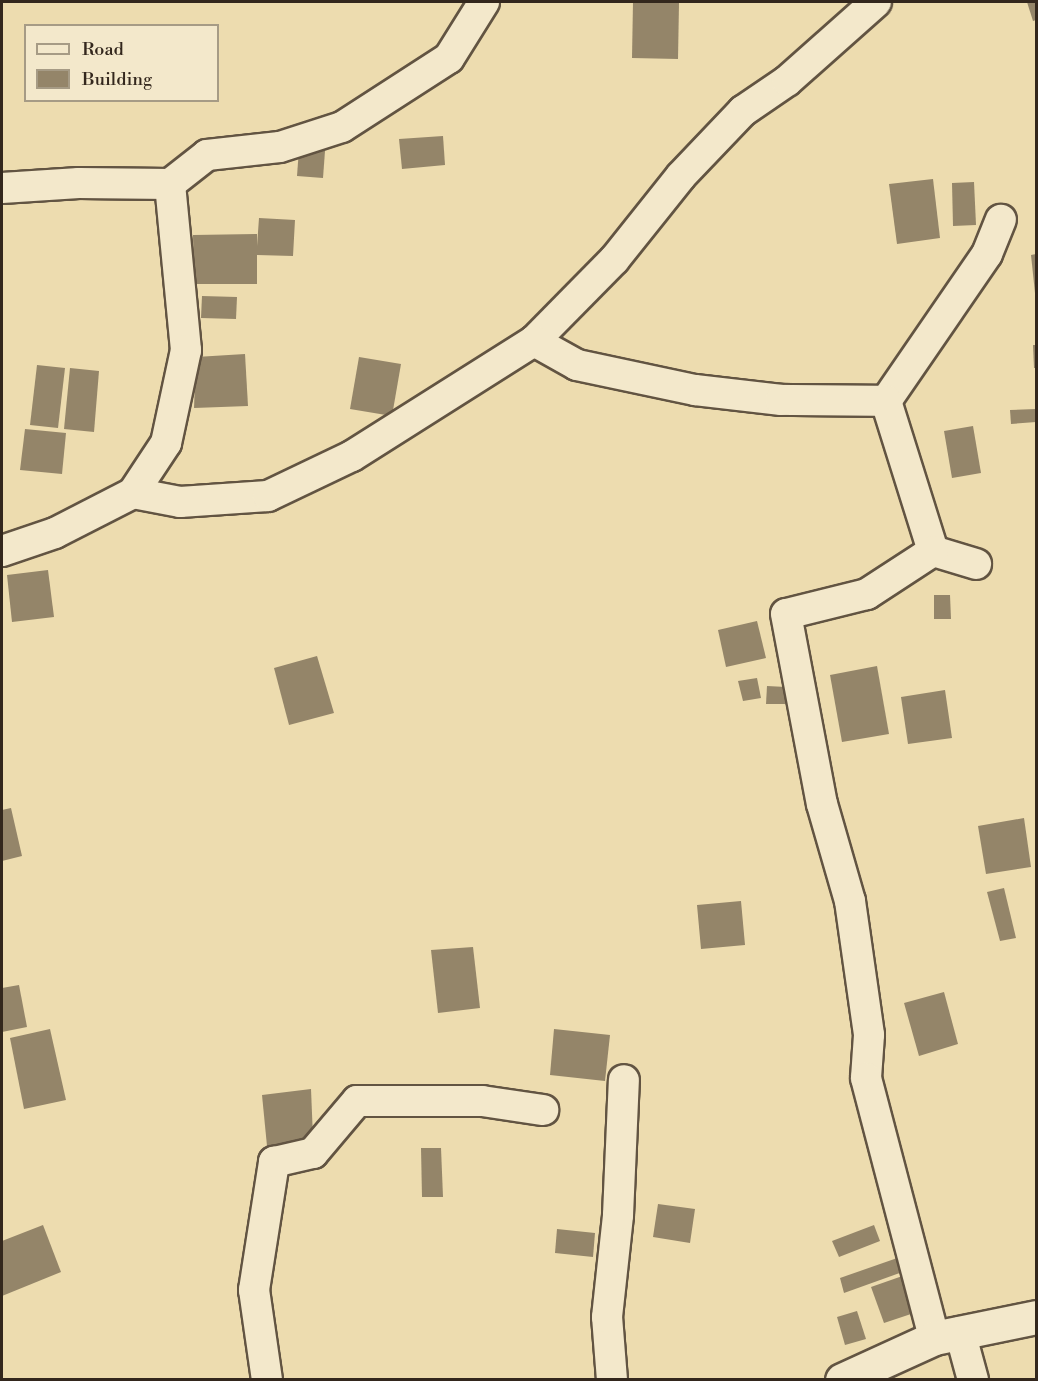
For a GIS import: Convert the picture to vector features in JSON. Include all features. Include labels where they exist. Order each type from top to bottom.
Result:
[{"type":"street","points":[[2,188],[79,183],[170,184],[207,155],[280,147],[342,127],[449,58],[484,2]]},
{"type":"street","points":[[133,493],[180,502],[268,496],[352,456],[534,341],[614,260],[681,176],[743,111],[788,81],[876,2]]},
{"type":"street","points":[[2,551],[55,533],[133,493],[166,443],[186,350],[170,184]]},
{"type":"street","points":[[886,401],[975,272],[1000,220]]},
{"type":"street","points":[[534,341],[577,365],[695,390],[782,400],[886,401]]},
{"type":"street","points":[[886,401],[933,551]]},
{"type":"street","points":[[973,1380],[947,1335],[866,1078],[869,1035],[850,901],[822,804],[786,614],[867,594],[933,551],[976,564]]},
{"type":"street","points":[[612,1380],[607,1317],[618,1215],[624,1080]]},
{"type":"street","points":[[267,1380],[254,1290],[274,1162],[313,1153],[357,1101],[482,1101],[543,1110]]},
{"type":"street","points":[[842,1380],[947,1335],[1036,1317]]},
{"type":"building","points":[[633,2],[679,3],[678,59],[632,58]]},
{"type":"building","points":[[1027,2],[1036,2],[1036,20],[1033,21]]},
{"type":"building","points":[[443,136],[445,165],[402,169],[399,139]]},
{"type":"building","points":[[299,149],[325,151],[323,178],[297,176]]},
{"type":"building","points":[[933,179],[940,238],[897,244],[889,184]]},
{"type":"building","points":[[974,182],[976,225],[953,226],[952,183]]},
{"type":"building","points":[[259,218],[295,220],[293,256],[257,255],[257,284],[194,284],[193,235],[257,234],[257,246]]},
{"type":"building","points":[[1036,254],[1036,293],[1035,293],[1031,255]]},
{"type":"building","points":[[202,296],[237,297],[236,319],[201,318]]},
{"type":"building","points":[[1033,345],[1036,345],[1036,368],[1034,368]]},
{"type":"building","points":[[245,354],[248,406],[194,408],[196,357]]},
{"type":"building","points":[[359,357],[401,364],[392,416],[350,409]]},
{"type":"building","points":[[37,365],[65,368],[58,428],[30,425]]},
{"type":"building","points":[[70,368],[99,371],[94,432],[64,429]]},
{"type":"building","points":[[1036,409],[1036,422],[1011,424],[1010,410]]},
{"type":"building","points":[[973,426],[981,473],[952,478],[944,431]]},
{"type":"building","points":[[25,429],[66,433],[62,474],[20,470]]},
{"type":"building","points":[[48,570],[54,617],[12,622],[7,575]]},
{"type":"building","points":[[934,595],[950,595],[951,619],[934,619]]},
{"type":"building","points":[[757,621],[766,658],[726,667],[718,630]]},
{"type":"building","points":[[317,656],[334,713],[289,725],[274,668]]},
{"type":"building","points":[[877,666],[889,734],[842,742],[830,675]]},
{"type":"building","points":[[757,678],[761,698],[743,701],[738,681]]},
{"type":"building","points":[[767,686],[786,687],[785,704],[766,704]]},
{"type":"building","points":[[945,690],[952,738],[908,744],[901,697]]},
{"type":"building","points":[[11,808],[22,856],[2,861],[2,810]]},
{"type":"building","points":[[1024,818],[1031,867],[986,874],[978,826]]},
{"type":"building","points":[[1004,888],[1016,938],[1000,941],[987,892]]},
{"type":"building","points":[[741,901],[745,945],[701,949],[697,905]]},
{"type":"building","points":[[473,947],[480,1008],[438,1013],[431,950]]},
{"type":"building","points":[[19,985],[27,1027],[2,1032],[2,988]]},
{"type":"building","points":[[944,992],[958,1044],[919,1056],[904,1003]]},
{"type":"building","points":[[50,1029],[66,1100],[24,1109],[10,1038]]},
{"type":"building","points":[[554,1029],[610,1035],[605,1081],[550,1075]]},
{"type":"building","points":[[311,1089],[313,1138],[267,1146],[262,1095]]},
{"type":"building","points":[[421,1148],[441,1148],[443,1197],[422,1197]]},
{"type":"building","points":[[658,1204],[695,1209],[690,1243],[653,1237]]},
{"type":"building","points":[[43,1225],[61,1272],[2,1296],[2,1241]]},
{"type":"building","points":[[874,1225],[880,1241],[839,1257],[832,1241]]},
{"type":"building","points":[[557,1229],[595,1233],[593,1257],[555,1253]]},
{"type":"building","points":[[903,1256],[908,1270],[844,1293],[840,1278]]},
{"type":"building","points":[[911,1273],[923,1310],[884,1323],[871,1287]]},
{"type":"building","points":[[857,1311],[866,1339],[845,1345],[837,1317]]}]
